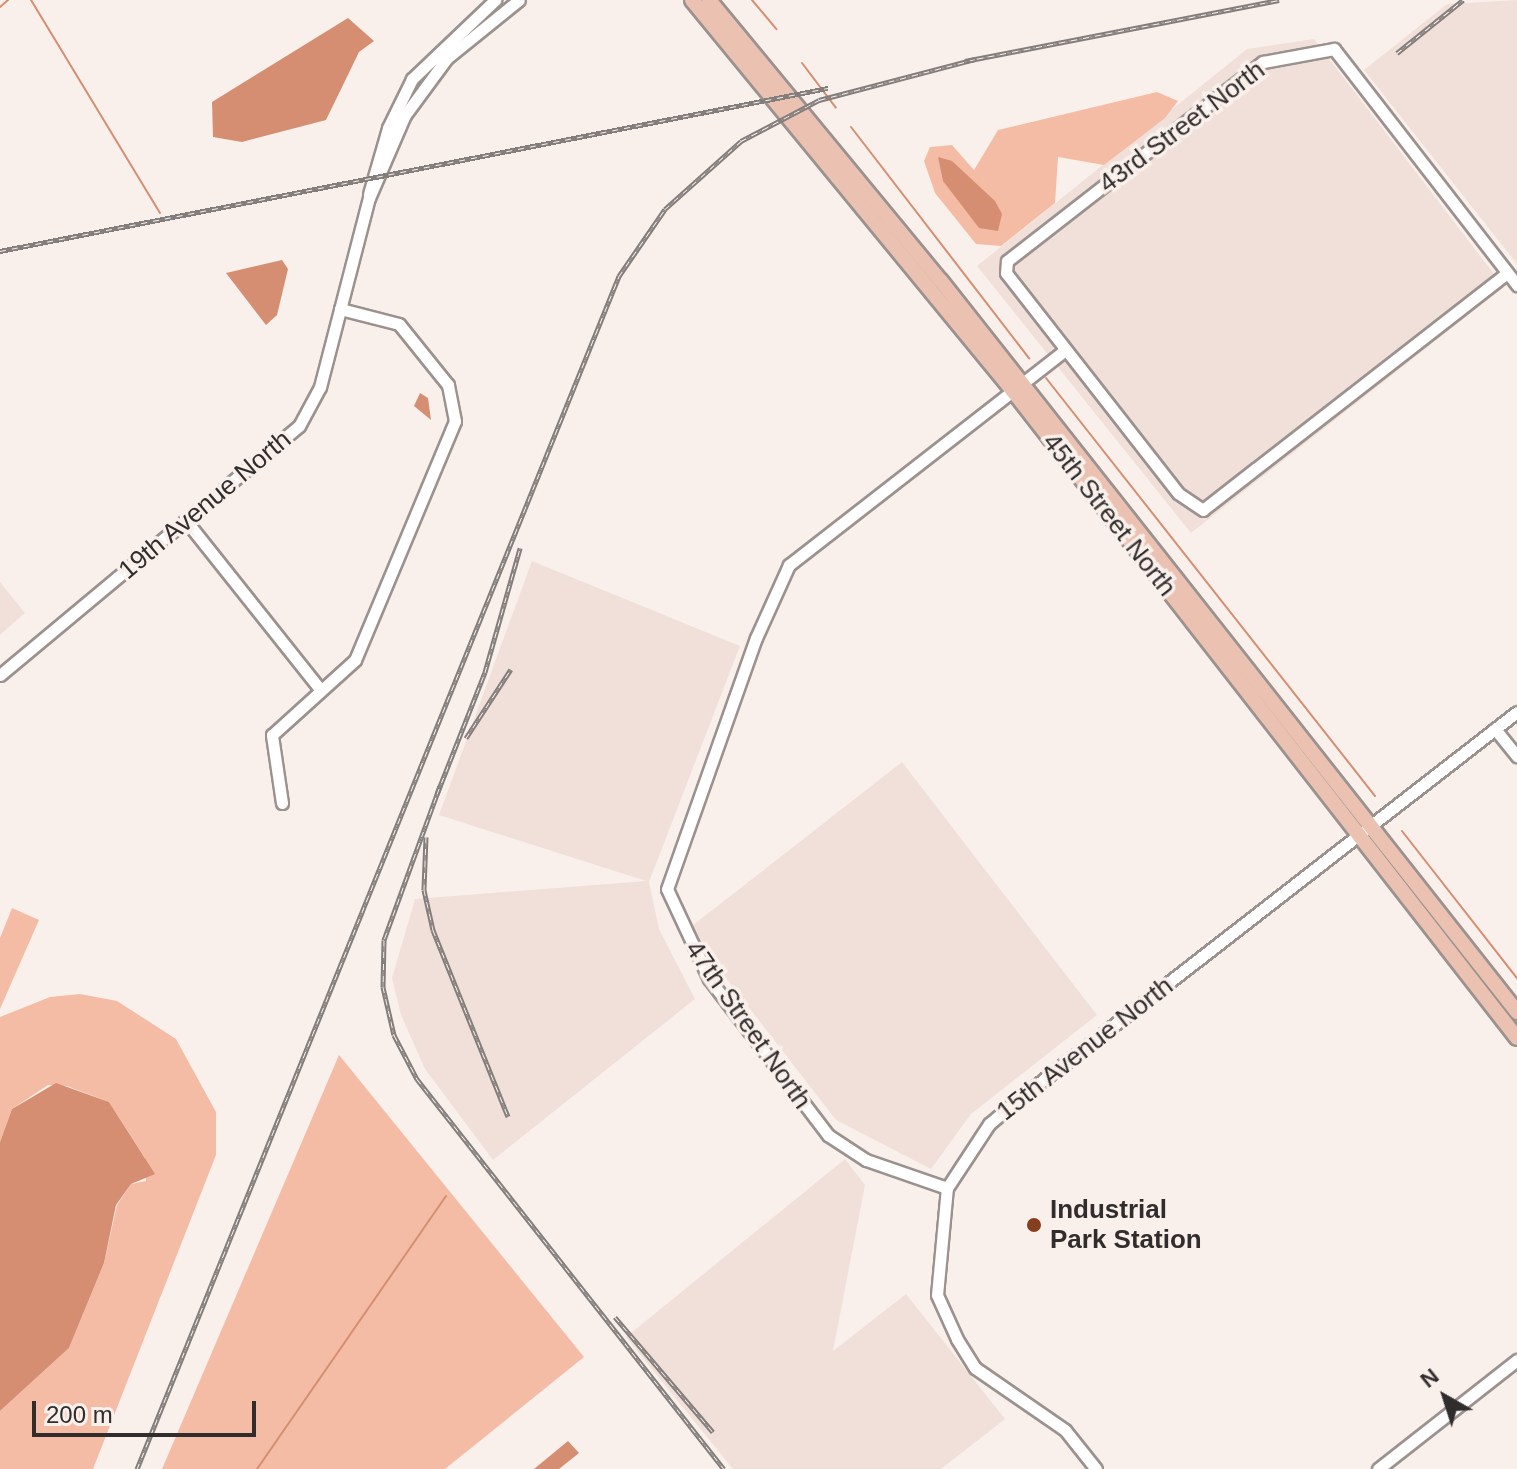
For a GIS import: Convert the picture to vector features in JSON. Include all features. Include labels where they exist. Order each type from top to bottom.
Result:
[{"type":"main road","name":"45th Street North","points":[[692,0],[1018,388],[1359,837],[1517,1038]]},
{"type":"main road","name":"45th Street North","points":[[709,0],[1517,1012]]},
{"type":"street","name":"19th Avenue North","points":[[369,198],[369,179],[412,79],[495,0]]},
{"type":"street","name":"19th Avenue North","points":[[0,675],[299,426],[320,387],[369,198],[427,80],[519,0]]},
{"type":"street","name":"43rd Street North","points":[[1065,350],[1006,273],[1007,261],[1263,62],[1334,49],[1517,285]]},
{"type":"street","points":[[1018,388],[1065,350],[1191,508],[1203,510],[1507,273]]},
{"type":"street","points":[[282,803],[272,735],[360,650],[455,421],[448,385],[399,324],[340,309]]},
{"type":"street","name":"47th Street North","points":[[947,1188],[866,1160],[828,1135],[709,979],[667,889],[745,666],[789,565],[1018,388]]},
{"type":"street","points":[[187,522],[319,688]]},
{"type":"street","name":"15th Avenue North","points":[[947,1188],[1010,1107],[1517,712]]},
{"type":"street","points":[[1495,729],[1517,756]]},
{"type":"street","points":[[947,1188],[937,1295],[957,1339],[975,1368],[1065,1430],[1096,1469]]},
{"type":"street","points":[[1378,1469],[1517,1360]]},
{"type":"shaded area","points":[[1517,0],[1517,264],[1364,70],[1447,4]]},
{"type":"shaded area","points":[[348,18],[374,41],[359,52],[326,120],[242,142],[213,137],[212,102]]},
{"type":"shaded area","points":[[1314,39],[1504,287],[1191,533],[977,266],[1247,49]]},
{"type":"shaded area","points":[[1157,92],[1178,101],[1165,118],[1104,165],[1058,157],[1055,203],[1001,246],[976,244],[935,193],[924,161],[930,147],[952,145],[974,170],[998,130]]},
{"type":"shaded area","points":[[938,157],[952,161],[995,201],[1002,214],[998,231],[979,228],[943,181]]},
{"type":"shaded area","points":[[282,260],[288,269],[277,315],[266,325],[226,273]]},
{"type":"shaded area","points":[[420,393],[428,398],[431,420],[414,406]]},
{"type":"shaded area","points":[[532,561],[740,646],[649,882],[659,929],[695,999],[493,1160],[425,1069],[401,1015],[392,978],[415,899],[646,881],[439,815]]},
{"type":"shaded area","points":[[0,582],[25,613],[0,635]]},
{"type":"shaded area","points":[[902,762],[1097,1015],[971,1114],[931,1169],[836,1120],[688,929]]},
{"type":"shaded area","points":[[12,908],[39,920],[0,1009],[0,938]]},
{"type":"shaded area","points":[[80,994],[117,1001],[176,1039],[216,1112],[216,1155],[93,1469],[0,1469],[0,1411],[69,1348],[104,1263],[117,1205],[131,1184],[146,1181],[145,1158],[109,1102],[67,1086],[48,1085],[12,1109],[0,1142],[0,1017],[50,997]]},
{"type":"shaded area","points":[[339,1055],[584,1357],[445,1469],[162,1469]]},
{"type":"shaded area","points":[[56,1083],[109,1102],[155,1174],[131,1184],[116,1205],[104,1263],[69,1348],[0,1411],[0,1142],[12,1109]]},
{"type":"shaded area","points":[[845,1159],[865,1185],[833,1351],[906,1294],[1005,1419],[941,1469],[733,1469],[626,1337]]},
{"type":"shaded area","points":[[568,1441],[579,1453],[559,1469],[534,1469]]},
{"type":"waterway","points":[[0,7],[8,0]]},
{"type":"waterway","points":[[31,0],[160,213]]},
{"type":"waterway","points":[[752,0],[776,29]]},
{"type":"waterway","points":[[802,63],[836,108]]},
{"type":"waterway","points":[[851,127],[1029,358]]},
{"type":"waterway","points":[[1046,378],[1375,796]]},
{"type":"waterway","points":[[1402,831],[1517,978]]},
{"type":"waterway","points":[[257,1469],[446,1196]]},
{"type":"railway","points":[[965,61],[1279,0]]},
{"type":"railway","points":[[1397,53],[1463,0]]},
{"type":"railway","points":[[137,1469],[619,276],[665,209],[741,141],[819,100],[975,59]]},
{"type":"railway","points":[[0,251],[828,88]]},
{"type":"railway","points":[[437,794],[485,672],[520,548]]},
{"type":"railway","points":[[466,738],[511,669]]},
{"type":"railway","points":[[440,786],[384,940],[383,987],[394,1035],[417,1079],[724,1469]]},
{"type":"railway","points":[[426,837],[424,890],[433,930],[508,1117]]},
{"type":"railway","points":[[615,1317],[713,1432]]},
{"type":"place","name":"Industrial Park Station","points":[[1034,1225]]}]
